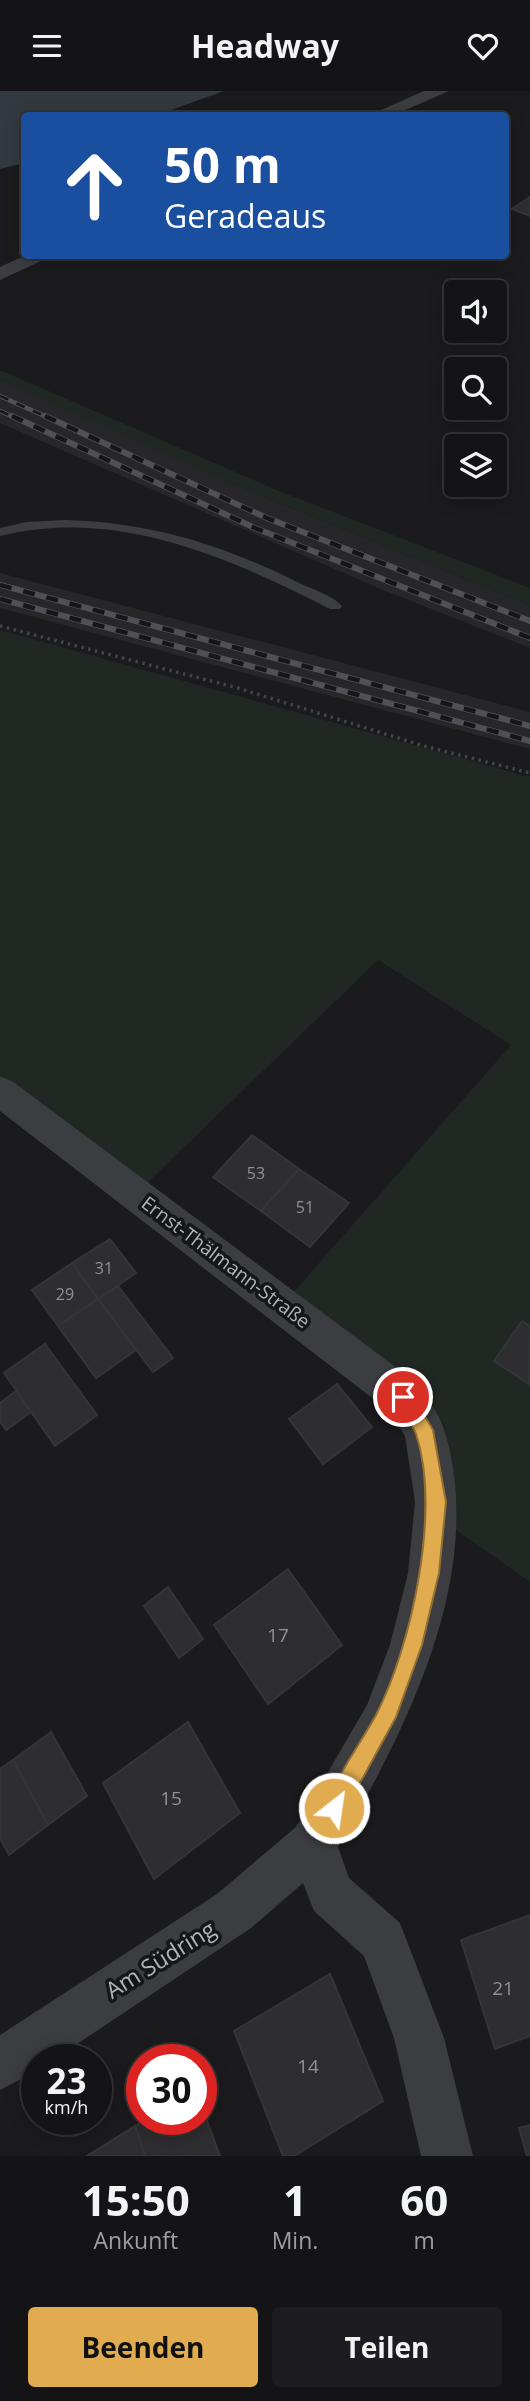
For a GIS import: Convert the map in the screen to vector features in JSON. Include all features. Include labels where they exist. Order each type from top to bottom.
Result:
[{"type":"street","points":[[387,112],[440,91]]},
{"type":"street","points":[[0,274],[35,259]]},
{"type":"street","name":"Ernst-Thälmann-Straße","points":[[6,1105],[354,1357],[403,1397],[424,1430]]},
{"type":"street","name":"Am Südring","points":[[0,2064],[234,1912],[313,1844],[385,1717],[412,1645],[429,1573],[436,1502],[424,1430]]},
{"type":"street","points":[[313,1844],[331,1894],[383,1940],[419,2038],[447,2156]]},
{"type":"lane","points":[[0,533],[30,524],[71,523],[141,529],[187,538],[243,559],[335,606]]},
{"type":"path","points":[[0,626],[237,688],[424,746],[530,773]]},
{"type":"shaded area","points":[[0,91],[224,91],[165,112],[21,112],[21,164],[0,169]]},
{"type":"shaded area","points":[[0,370],[279,491],[530,588],[530,605],[269,499],[35,396],[0,379]]},
{"type":"shaded area","points":[[0,379],[269,499],[530,605],[530,648],[378,588],[0,423]]},
{"type":"shaded area","points":[[0,573],[530,712],[530,749],[0,608]]},
{"type":"shaded area","points":[[0,630],[530,777],[530,1582],[456,1530],[444,1424],[401,1383],[290,1296],[511,1045],[378,960],[144,1186],[0,1075]]},
{"type":"building","points":[[530,197],[530,216],[512,209]]},
{"type":"building","points":[[252,1135],[299,1169],[261,1211],[213,1177]]},
{"type":"building","points":[[299,1169],[349,1203],[310,1247],[261,1211]]},
{"type":"building","points":[[110,1239],[136,1273],[98,1299],[72,1263]]},
{"type":"building","points":[[72,1263],[98,1299],[58,1326],[32,1290]]},
{"type":"building","points":[[118,1286],[173,1358],[153,1372],[98,1299]]},
{"type":"building","points":[[98,1299],[136,1350],[96,1378],[58,1326]]},
{"type":"building","points":[[522,1321],[530,1326],[529,1384],[494,1361]]},
{"type":"building","points":[[45,1344],[97,1415],[55,1446],[4,1373]]},
{"type":"building","points":[[337,1384],[372,1427],[323,1464],[289,1419]]},
{"type":"building","points":[[16,1391],[31,1412],[6,1430],[0,1421],[0,1403]]},
{"type":"building","points":[[288,1569],[342,1645],[268,1704],[214,1625]]},
{"type":"building","points":[[168,1587],[203,1639],[179,1658],[144,1606]]},
{"type":"building","points":[[188,1722],[240,1813],[154,1879],[103,1783]]},
{"type":"building","points":[[51,1732],[87,1796],[48,1825],[13,1760]]},
{"type":"building","points":[[13,1760],[48,1825],[9,1855],[0,1838],[0,1769]]},
{"type":"building","points":[[530,1915],[530,2036],[495,2049],[461,1940]]},
{"type":"building","points":[[330,1974],[383,2101],[294,2156],[283,2156],[234,2031]]},
{"type":"building","points":[[530,2125],[530,2156],[527,2156],[519,2128]]},
{"type":"building","points":[[126,2132],[126,2135],[138,2135],[145,2156],[87,2156]]},
{"type":"building","points":[[138,2135],[212,2135],[220,2156],[145,2156]]},
{"type":"railway","points":[[0,396],[49,418]]},
{"type":"railway","points":[[0,411],[16,418]]},
{"type":"railway","points":[[12,416],[255,528],[530,638]]},
{"type":"railway","points":[[45,416],[267,518],[530,621]]},
{"type":"railway","points":[[0,585],[530,726]]},
{"type":"railway","points":[[0,599],[530,741]]},
{"type":"route","points":[[334,1808],[385,1717],[412,1645],[429,1573],[436,1502],[424,1430],[403,1397]]}]
